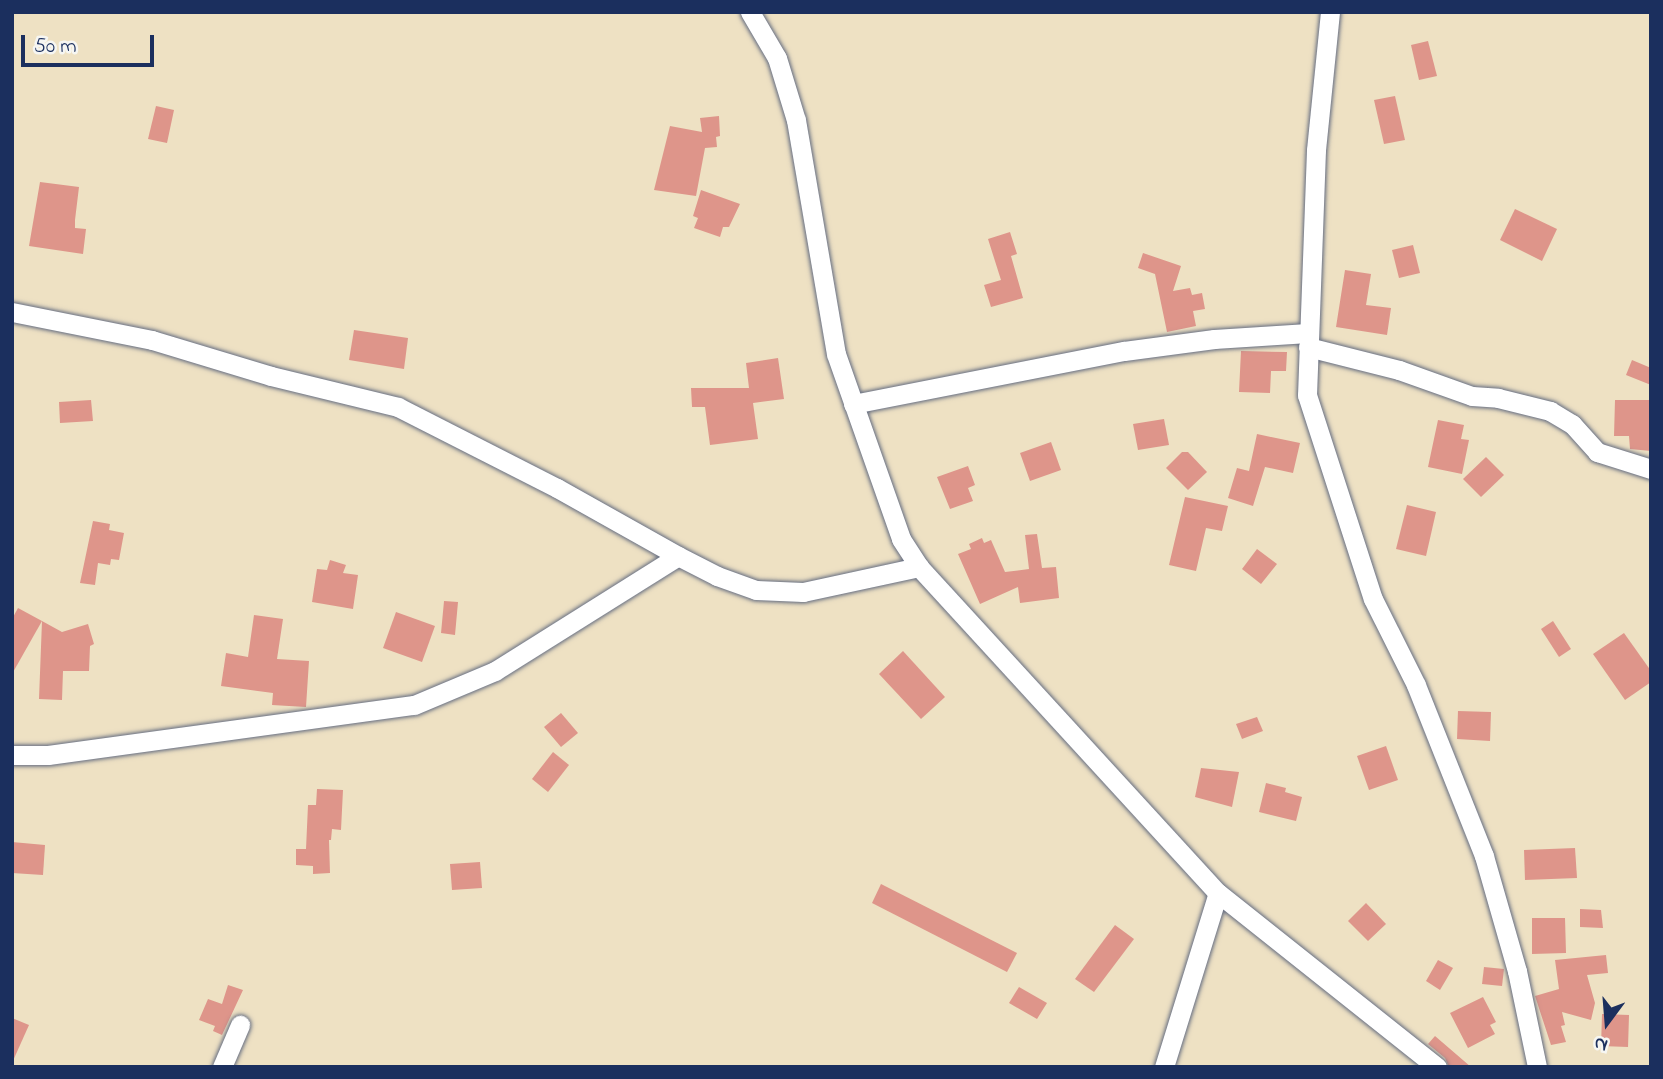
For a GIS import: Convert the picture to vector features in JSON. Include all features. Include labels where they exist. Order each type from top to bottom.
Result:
[{"type":"street","points":[[750,12],[777,58],[796,120],[836,354],[901,539],[919,567],[1219,893],[1437,1067]]},
{"type":"street","points":[[1330,12],[1316,150],[1307,395],[1343,515],[1373,599],[1416,685],[1484,856],[1517,971],[1537,1067]]},
{"type":"street","points":[[12,312],[152,340],[271,376],[398,407],[557,488],[717,576],[755,590],[803,592],[919,567]]},
{"type":"street","points":[[853,404],[1125,351],[1214,339],[1308,340],[1472,396],[1498,398],[1550,411],[1572,424],[1597,452],[1651,469]]},
{"type":"street","points":[[12,755],[48,755],[414,705],[495,671],[678,556]]},
{"type":"street","points":[[1164,1067],[1219,893]]},
{"type":"street","points":[[222,1067],[240,1025]]},
{"type":"building","points":[[1428,41],[1437,76],[1419,80],[1411,45]]},
{"type":"building","points":[[1395,96],[1405,140],[1384,144],[1374,100]]},
{"type":"building","points":[[156,106],[174,110],[167,143],[148,139]]},
{"type":"building","points":[[719,116],[720,136],[716,137],[717,147],[705,148],[696,196],[654,190],[670,126],[702,132],[700,118]]},
{"type":"building","points":[[40,182],[79,187],[75,228],[86,229],[83,254],[29,246]]},
{"type":"building","points":[[701,190],[740,204],[729,227],[723,227],[720,237],[694,228],[698,218],[693,216]]},
{"type":"building","points":[[1515,209],[1557,229],[1542,261],[1500,240]]},
{"type":"building","points":[[1010,232],[1017,254],[1011,256],[1023,298],[991,307],[984,285],[1001,280],[988,239]]},
{"type":"building","points":[[1413,245],[1420,273],[1399,278],[1392,250]]},
{"type":"building","points":[[1143,253],[1181,266],[1173,291],[1190,288],[1192,295],[1202,293],[1205,309],[1193,311],[1196,326],[1167,332],[1155,274],[1138,268]]},
{"type":"building","points":[[1345,270],[1371,274],[1366,305],[1391,308],[1387,335],[1336,327]]},
{"type":"building","points":[[354,330],[408,338],[404,369],[349,360]]},
{"type":"building","points":[[1241,351],[1287,352],[1286,371],[1271,371],[1270,393],[1239,392]]},
{"type":"building","points":[[778,358],[784,399],[753,403],[758,439],[710,445],[705,407],[692,407],[691,388],[749,388],[746,363]]},
{"type":"building","points":[[1632,360],[1651,368],[1651,385],[1626,375]]},
{"type":"building","points":[[91,400],[93,421],[60,423],[59,402]]},
{"type":"building","points":[[1615,400],[1651,400],[1651,451],[1630,449],[1629,436],[1614,436]]},
{"type":"building","points":[[1164,419],[1169,445],[1138,450],[1133,424]]},
{"type":"building","points":[[1438,420],[1464,425],[1461,439],[1469,440],[1462,474],[1428,467]]},
{"type":"building","points":[[1257,434],[1300,443],[1293,473],[1265,467],[1253,506],[1228,498],[1237,468],[1249,471]]},
{"type":"building","points":[[1051,442],[1061,470],[1030,481],[1020,453]]},
{"type":"building","points":[[1182,452],[1188,452],[1207,472],[1188,490],[1166,468]]},
{"type":"building","points":[[1486,457],[1504,475],[1481,497],[1463,479]]},
{"type":"building","points":[[968,466],[975,485],[968,488],[973,501],[950,509],[937,477]]},
{"type":"building","points":[[1185,497],[1228,506],[1222,531],[1206,528],[1196,571],[1169,565]]},
{"type":"building","points":[[1407,505],[1436,512],[1426,556],[1396,549]]},
{"type":"building","points":[[93,521],[110,524],[109,530],[124,533],[119,560],[111,559],[110,565],[98,563],[95,585],[80,583]]},
{"type":"building","points":[[1037,534],[1042,568],[1056,567],[1059,598],[1020,603],[1018,587],[980,604],[958,554],[971,549],[969,544],[982,538],[984,543],[991,540],[1005,572],[1029,569],[1025,535]]},
{"type":"building","points":[[1257,549],[1277,564],[1261,584],[1242,569]]},
{"type":"building","points":[[330,560],[346,565],[343,573],[358,575],[353,609],[312,602],[317,569],[327,570]]},
{"type":"building","points":[[444,601],[458,602],[455,635],[441,633]]},
{"type":"building","points":[[18,608],[42,621],[12,674],[12,619]]},
{"type":"building","points":[[396,612],[435,626],[422,662],[383,648]]},
{"type":"building","points":[[254,615],[283,619],[277,659],[309,661],[306,707],[272,705],[273,693],[221,686],[226,653],[248,657]]},
{"type":"building","points":[[42,621],[62,632],[88,624],[94,644],[90,646],[89,671],[63,671],[62,700],[39,699]]},
{"type":"building","points":[[1553,621],[1571,649],[1559,657],[1541,629]]},
{"type":"building","points":[[1624,633],[1651,671],[1651,682],[1625,700],[1593,654]]},
{"type":"building","points":[[903,651],[945,697],[921,719],[879,674]]},
{"type":"building","points":[[1458,711],[1491,712],[1490,741],[1457,739]]},
{"type":"building","points":[[561,713],[578,733],[561,747],[544,727]]},
{"type":"building","points":[[1257,717],[1263,731],[1242,739],[1236,724]]},
{"type":"building","points":[[1386,746],[1398,780],[1369,790],[1357,756]]},
{"type":"building","points":[[553,752],[569,765],[548,792],[532,779]]},
{"type":"building","points":[[1201,768],[1239,772],[1232,807],[1195,797]]},
{"type":"building","points":[[1266,783],[1286,788],[1285,792],[1302,797],[1296,821],[1259,812]]},
{"type":"building","points":[[317,789],[343,790],[341,830],[332,829],[329,840],[330,873],[313,874],[313,866],[296,865],[296,849],[306,849],[308,805],[316,805]]},
{"type":"building","points":[[12,842],[45,845],[43,875],[12,873]]},
{"type":"building","points":[[1575,848],[1577,878],[1525,880],[1524,850]]},
{"type":"building","points":[[480,862],[482,888],[452,890],[450,864]]},
{"type":"building","points":[[881,884],[1017,953],[1007,972],[872,903]]},
{"type":"building","points":[[1366,903],[1386,924],[1368,941],[1348,921]]},
{"type":"building","points":[[1580,909],[1601,910],[1603,928],[1580,927]]},
{"type":"building","points":[[1532,918],[1565,918],[1566,953],[1532,954]]},
{"type":"building","points":[[1115,925],[1134,939],[1094,992],[1075,979]]},
{"type":"building","points":[[1606,955],[1608,973],[1587,975],[1595,1003],[1591,1020],[1562,1012],[1565,1025],[1561,1026],[1566,1042],[1551,1045],[1535,996],[1559,989],[1555,960]]},
{"type":"building","points":[[1438,960],[1453,968],[1440,990],[1426,981]]},
{"type":"building","points":[[1484,967],[1504,969],[1502,986],[1482,984]]},
{"type":"building","points":[[228,985],[243,990],[222,1035],[213,1031],[215,1026],[199,1020],[208,999],[222,1004]]},
{"type":"building","points":[[1019,987],[1047,1003],[1037,1019],[1009,1003]]},
{"type":"building","points":[[1483,997],[1496,1022],[1490,1025],[1495,1034],[1468,1048],[1450,1013]]},
{"type":"building","points":[[1602,1014],[1629,1015],[1628,1047],[1601,1046]]},
{"type":"building","points":[[12,1018],[29,1025],[12,1063]]},
{"type":"building","points":[[1435,1036],[1471,1067],[1449,1067],[1445,1058],[1428,1044]]}]
